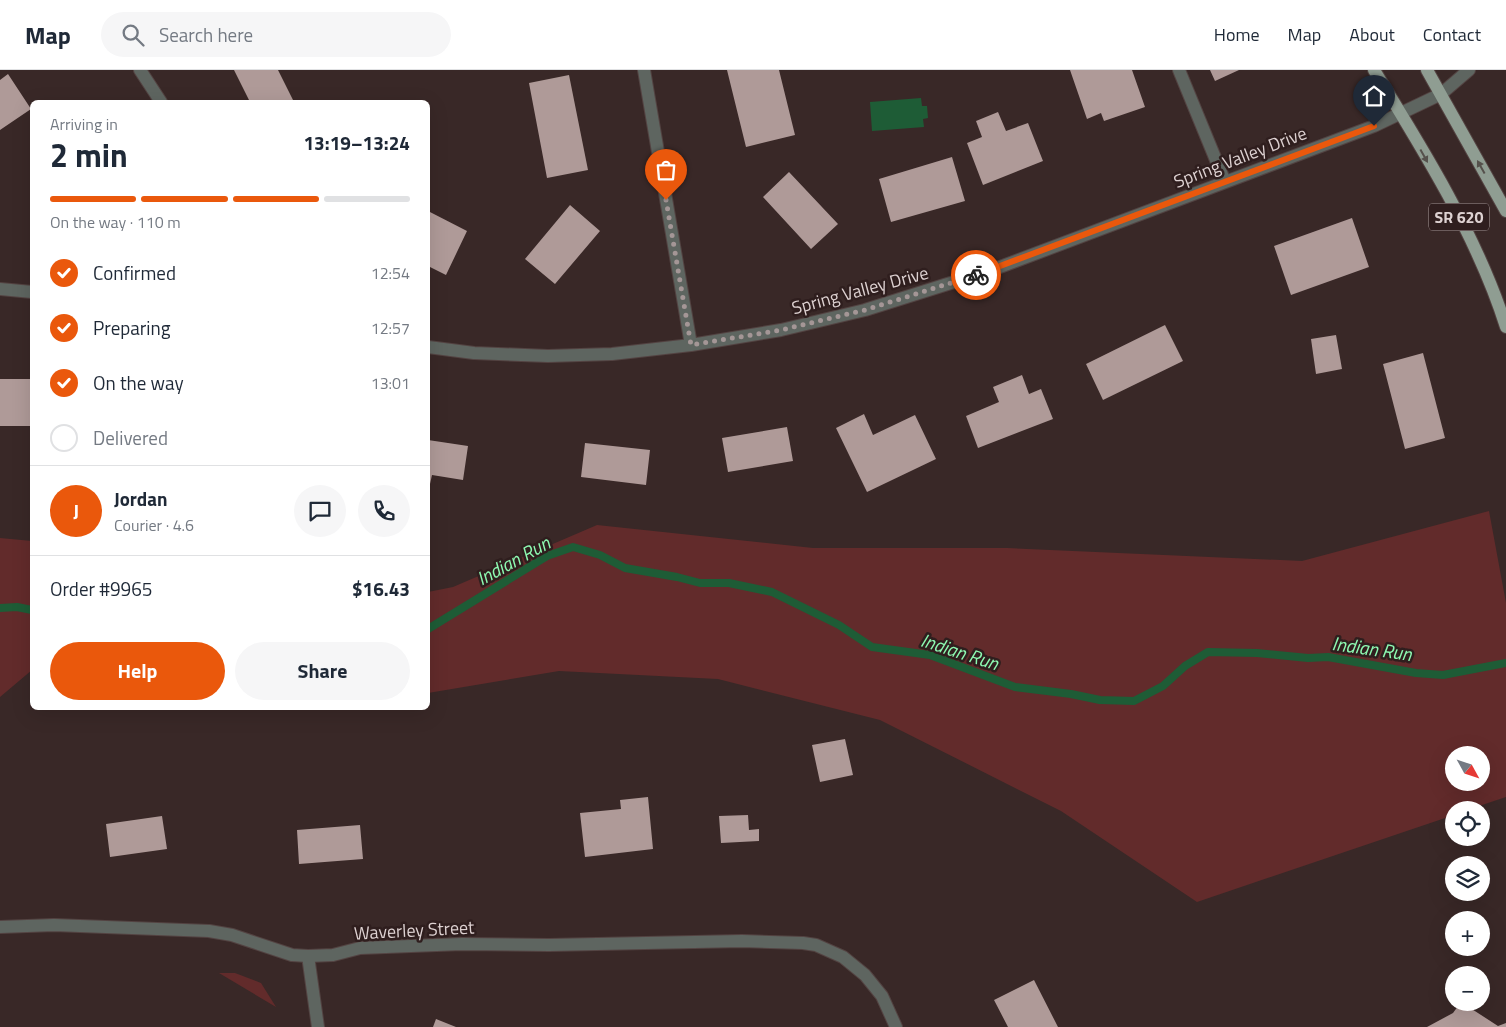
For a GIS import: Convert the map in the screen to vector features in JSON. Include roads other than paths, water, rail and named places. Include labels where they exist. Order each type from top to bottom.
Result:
[{"type":"main road","name":"SR 620","points":[[1374,70],[1401,113],[1463,225],[1498,302],[1506,327]]},
{"type":"main road","name":"SR 620","points":[[1427,70],[1506,211]]},
{"type":"street","points":[[140,70],[160,100]]},
{"type":"street","points":[[644,70],[691,345]]},
{"type":"street","points":[[1179,70],[1225,182]]},
{"type":"street","name":"Spring Valley Drive","points":[[430,347],[474,352],[548,356],[612,354],[691,345],[781,330],[865,310],[992,270],[1374,126],[1441,94],[1469,70]]},
{"type":"street","points":[[0,289],[30,292]]},
{"type":"street","name":"Waverley Street","points":[[0,926],[54,925],[209,931],[232,935],[292,954],[308,956],[333,955],[360,948],[462,944],[549,945],[742,941],[803,943],[816,945],[843,957],[865,975],[882,996],[896,1027]]},
{"type":"street","points":[[308,956],[318,1027]]},
{"type":"waterway","name":"Indian Run","points":[[430,628],[547,556],[573,547],[600,555],[625,568],[700,583],[729,583],[772,592],[839,625],[872,647],[930,655],[1015,687],[1071,694],[1100,700],[1134,701],[1163,686],[1185,666],[1208,652],[1257,653],[1308,658],[1328,657],[1416,673],[1443,675],[1506,663]]},
{"type":"waterway","name":"Indian Run","points":[[0,608],[17,607],[30,610]]}]
